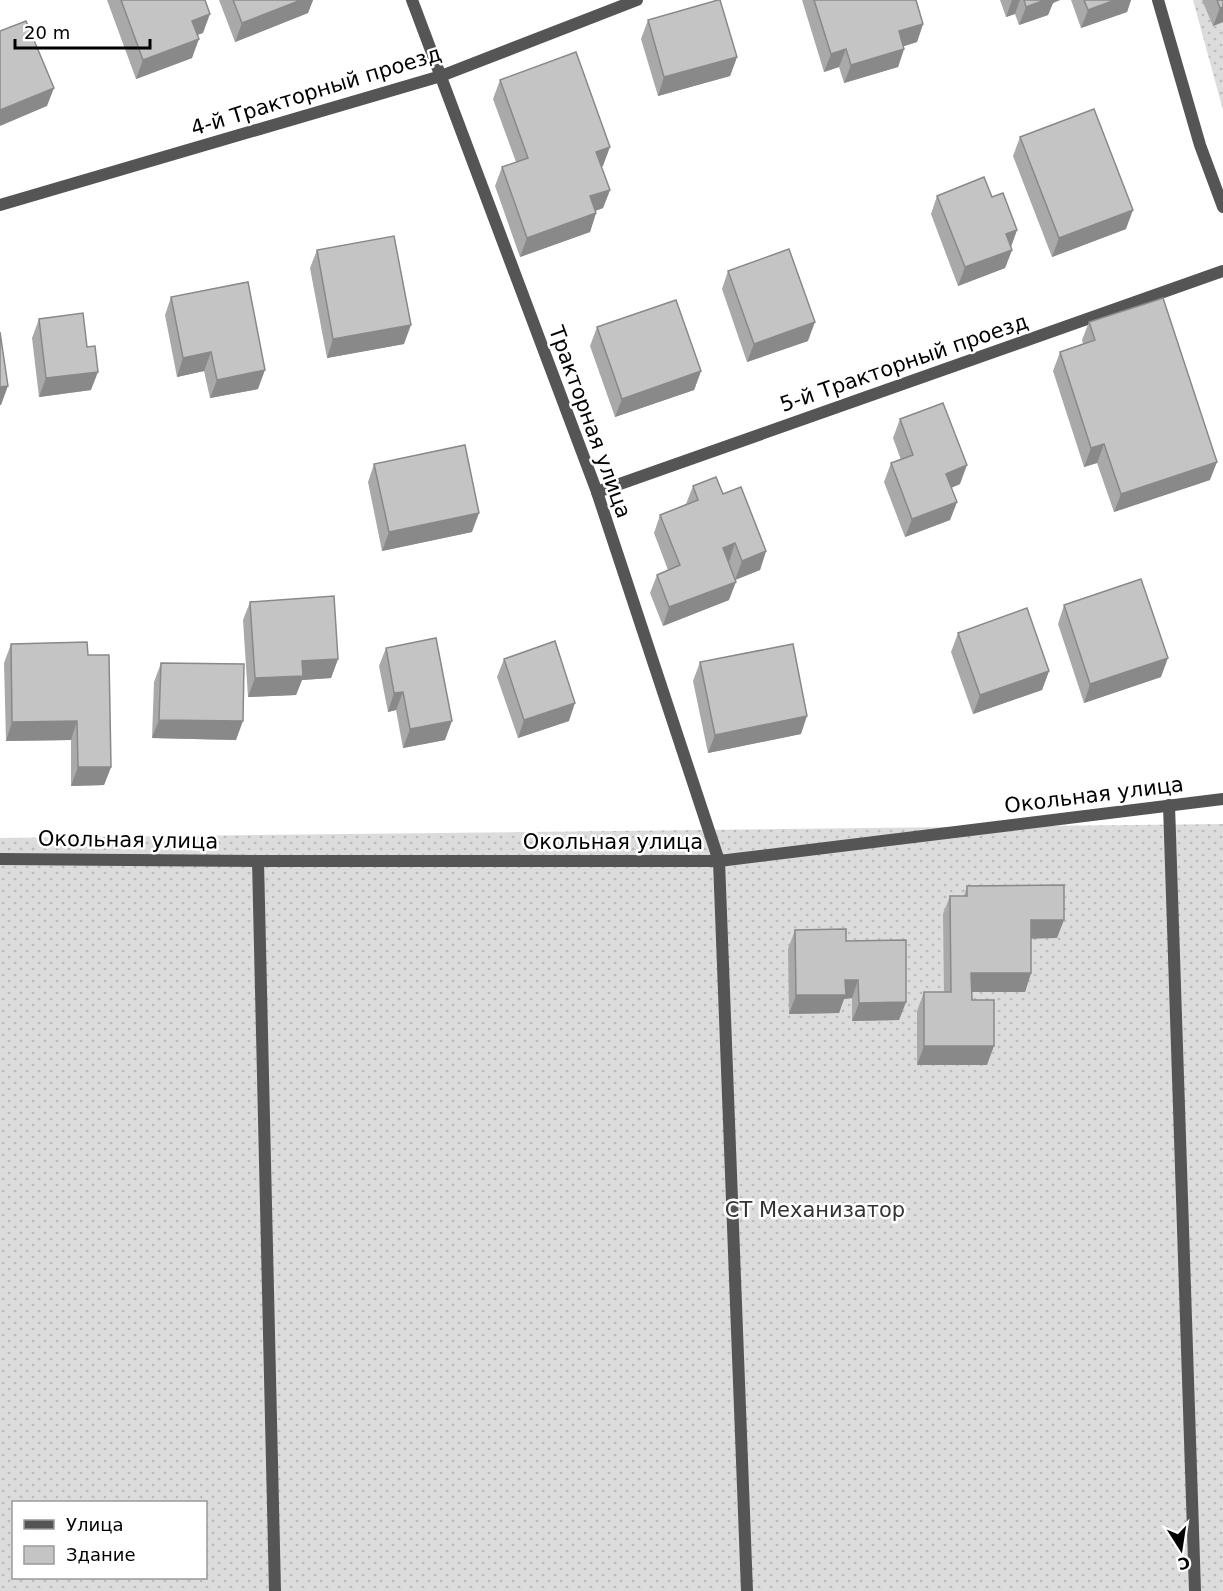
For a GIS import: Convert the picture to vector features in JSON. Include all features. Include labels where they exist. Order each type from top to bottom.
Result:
[{"type":"street","name":"Тракторная улица","points":[[412,0],[597,492],[719,861],[747,1591]]},
{"type":"street","name":"4-й Тракторный проезд","points":[[0,205],[441,76],[637,0]]},
{"type":"street","points":[[1158,0],[1200,145],[1223,207]]},
{"type":"street","name":"5-й Тракторный проезд","points":[[597,492],[1223,271]]},
{"type":"street","name":"Окольная улица","points":[[0,859],[719,861],[1223,799]]},
{"type":"street","points":[[1169,805],[1195,1591]]},
{"type":"street","points":[[258,861],[275,1591]]},
{"type":"green space","points":[[1193,0],[1223,0],[1223,110]]},
{"type":"green space","name":"СТ Механизатор","points":[[1223,824],[1223,1591],[0,1591],[0,838]]},
{"type":"building","points":[[121,0],[205,0],[210,14],[192,21],[199,39],[143,60]]},
{"type":"building","points":[[233,0],[301,0],[242,23]]},
{"type":"building","points":[[720,0],[737,57],[664,77],[648,20]]},
{"type":"building","points":[[814,0],[916,0],[923,24],[899,31],[904,49],[851,65],[846,49],[831,54]]},
{"type":"building","points":[[1024,0],[1045,0],[1026,7]]},
{"type":"building","points":[[1084,0],[1115,0],[1088,10]]},
{"type":"building","points":[[1217,0],[1223,0],[1223,7],[1220,8]]},
{"type":"building","points":[[26,21],[54,88],[0,110],[0,31]]},
{"type":"building","points":[[576,52],[610,147],[596,152],[610,190],[590,196],[596,213],[527,238],[502,167],[528,158],[500,80]]},
{"type":"building","points":[[1094,109],[1133,210],[1059,238],[1020,137]]},
{"type":"building","points":[[984,177],[992,197],[1003,193],[1017,230],[1006,234],[1012,250],[965,267],[937,196]]},
{"type":"building","points":[[394,236],[411,325],[333,339],[317,250]]},
{"type":"building","points":[[789,249],[815,322],[754,344],[728,271]]},
{"type":"building","points":[[248,282],[265,370],[217,380],[211,352],[183,358],[171,297]]},
{"type":"building","points":[[1163,298],[1217,462],[1121,494],[1104,444],[1091,448],[1060,352],[1095,340],[1089,322]]},
{"type":"building","points":[[676,300],[701,371],[622,399],[597,327]]},
{"type":"building","points":[[83,313],[87,347],[95,346],[98,372],[46,378],[39,319]]},
{"type":"building","points":[[0,332],[8,386],[0,387]]},
{"type":"building","points":[[943,403],[967,465],[946,474],[957,502],[912,519],[891,463],[913,455],[900,419]]},
{"type":"building","points":[[465,445],[479,513],[389,532],[374,464]]},
{"type":"building","points":[[716,477],[723,494],[741,487],[766,551],[742,561],[735,543],[723,548],[736,582],[669,607],[657,575],[680,565],[660,515],[698,500],[693,486]]},
{"type":"building","points":[[1141,579],[1168,658],[1090,684],[1064,605]]},
{"type":"building","points":[[334,596],[338,659],[302,661],[303,676],[255,678],[250,602]]},
{"type":"building","points":[[1027,608],[1049,671],[980,695],[958,633]]},
{"type":"building","points":[[436,638],[452,721],[410,729],[403,692],[394,693],[386,648]]},
{"type":"building","points":[[555,641],[575,703],[524,720],[504,659]]},
{"type":"building","points":[[87,642],[88,655],[109,655],[111,767],[78,767],[77,721],[12,722],[11,644]]},
{"type":"building","points":[[793,644],[807,716],[715,735],[700,662]]},
{"type":"building","points":[[161,663],[244,664],[243,721],[159,720]]},
{"type":"building","points":[[1064,885],[1064,920],[1031,920],[1031,973],[971,973],[972,1000],[994,1000],[994,1046],[924,1046],[924,992],[951,992],[950,896],[967,896],[967,886]]},
{"type":"building","points":[[846,929],[846,941],[906,940],[906,1002],[859,1003],[858,980],[845,980],[846,995],[796,995],[795,930]]}]
